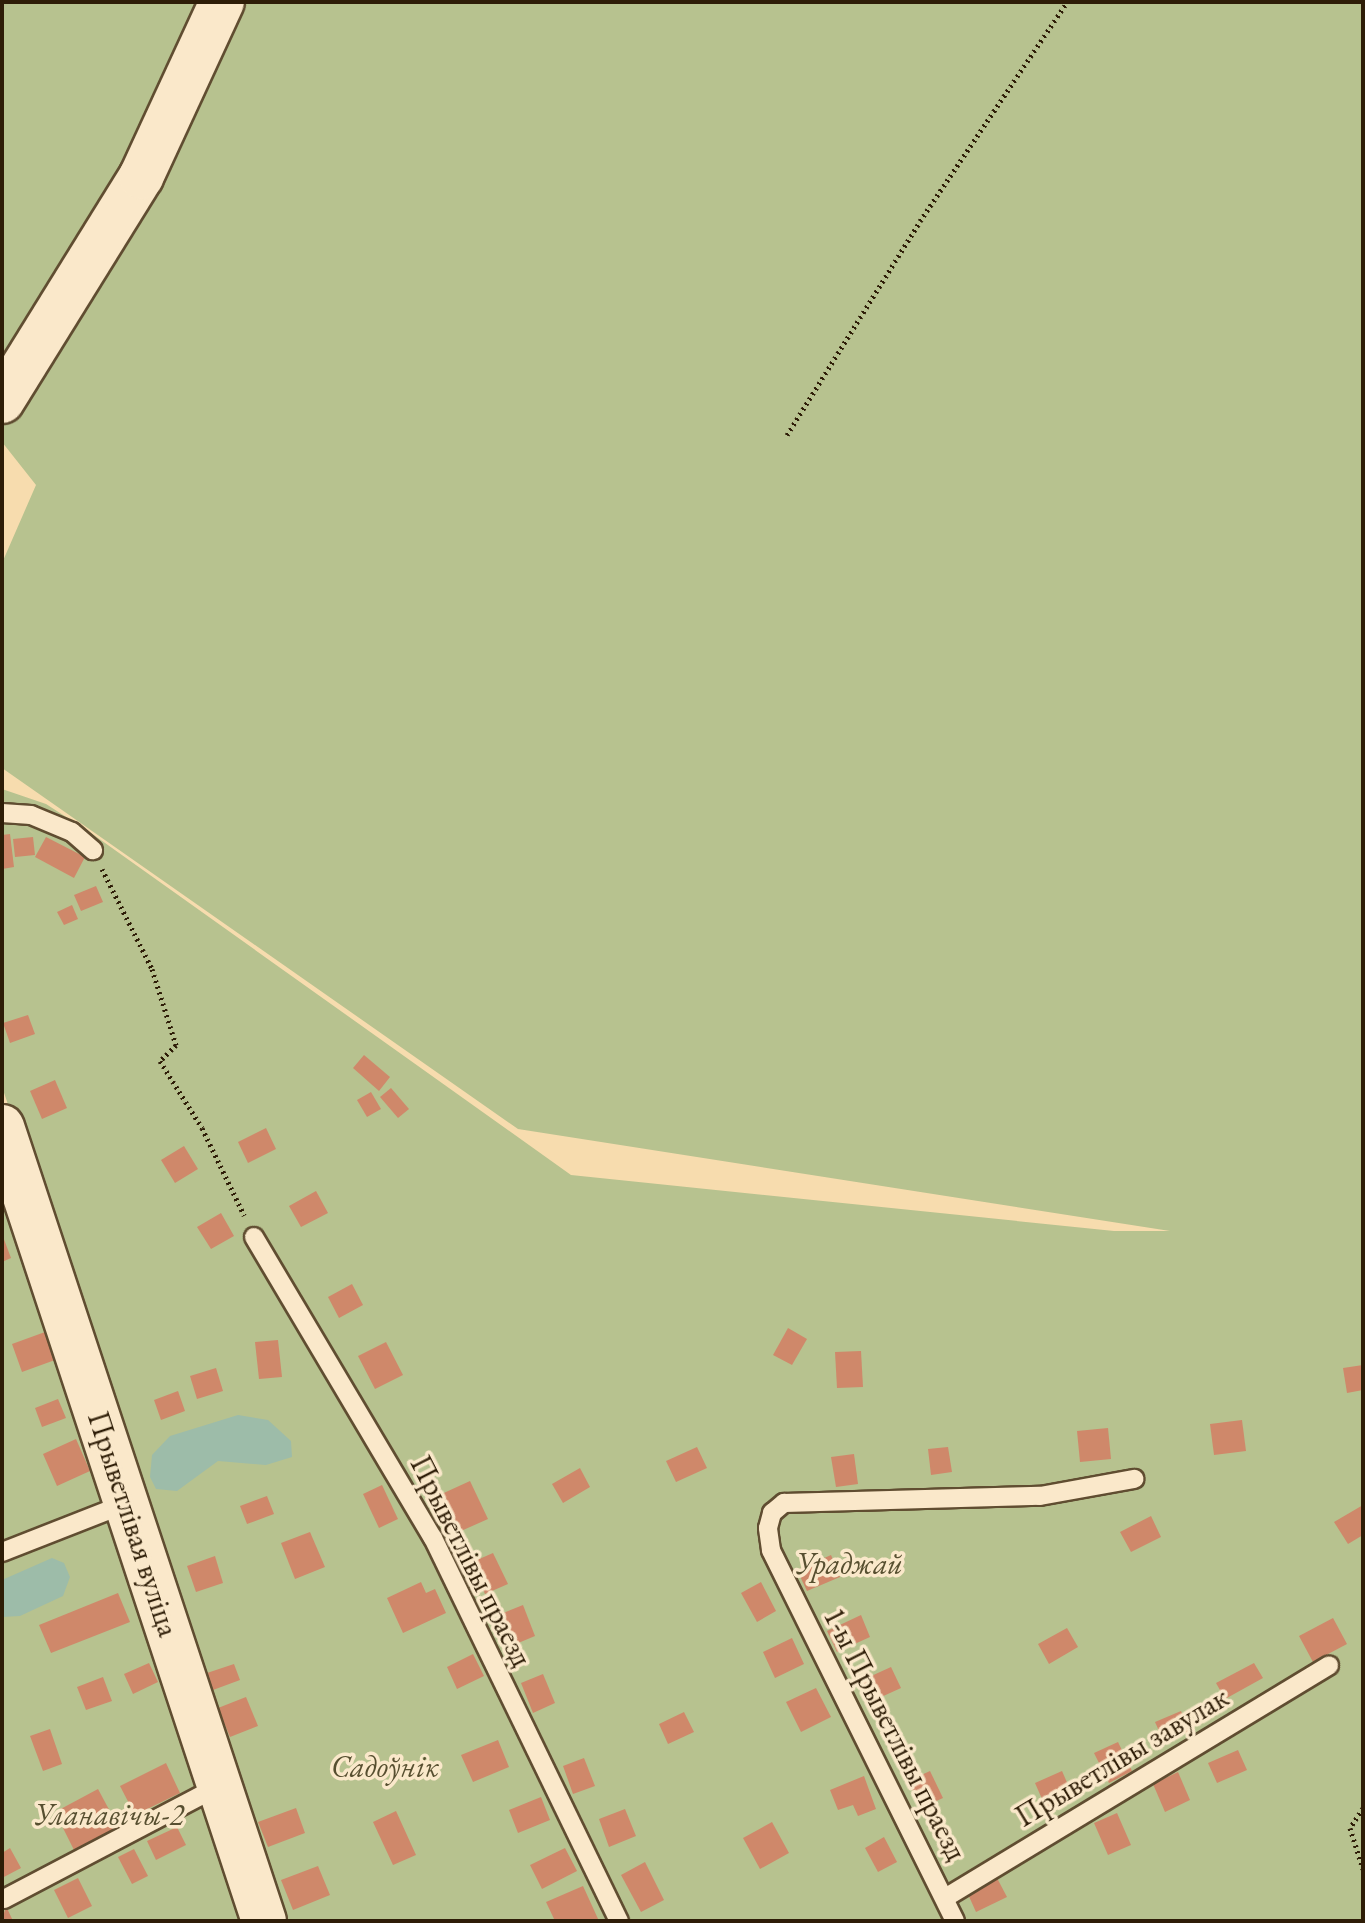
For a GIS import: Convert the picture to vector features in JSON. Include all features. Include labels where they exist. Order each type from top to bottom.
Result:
[{"type":"street","points":[[2,401],[141,177],[222,2]]},
{"type":"street","name":"Прыветлівая вуліца","points":[[2,1127],[264,1921]]},
{"type":"lane","points":[[2,813],[31,815],[72,832],[93,850]]},
{"type":"lane","name":"Прыветлівы праезд","points":[[254,1237],[433,1538],[619,1921]]},
{"type":"lane","name":"1-ы Прыветлівы праезд","points":[[955,1921],[771,1550],[768,1528],[772,1513],[784,1503],[1040,1496],[1134,1479]]},
{"type":"lane","points":[[2,1552],[127,1503]]},
{"type":"lane","name":"Прыветлівы завулак","points":[[945,1898],[1329,1665]]},
{"type":"lane","points":[[4,1899],[219,1786]]},
{"type":"path","points":[[787,435],[920,221],[1067,2]]},
{"type":"path","points":[[93,850],[162,1000],[176,1045],[160,1061],[202,1128],[254,1237]]},
{"type":"path","points":[[1363,1808],[1350,1828],[1363,1869]]},
{"type":"green space","points":[[2,2],[1363,2],[1363,1921],[278,1921],[166,1563],[2,1087],[2,789],[46,804],[91,833],[571,1175],[1114,1231],[1170,1231],[518,1129],[2,768],[2,563],[36,485],[2,442]]},
{"type":"green space","name":"Уланавічы-2","points":[[2,1159],[257,1921],[2,1921]]},
{"type":"shaded area","points":[[238,1415],[268,1420],[291,1441],[292,1457],[266,1465],[218,1461],[177,1491],[156,1489],[150,1477],[152,1455],[170,1436]]},
{"type":"shaded area","points":[[52,1558],[64,1563],[70,1577],[63,1596],[20,1616],[2,1617],[2,1580]]},
{"type":"building","points":[[10,834],[14,867],[2,869],[2,835]]},
{"type":"building","points":[[33,837],[35,855],[15,857],[13,839]]},
{"type":"building","points":[[46,837],[85,857],[74,878],[35,857]]},
{"type":"building","points":[[96,886],[103,902],[81,911],[74,895]]},
{"type":"building","points":[[72,905],[78,919],[64,925],[57,912]]},
{"type":"building","points":[[28,1015],[35,1034],[10,1043],[3,1023]]},
{"type":"building","points":[[364,1055],[390,1077],[379,1091],[353,1068]]},
{"type":"building","points":[[55,1080],[67,1108],[42,1119],[30,1091]]},
{"type":"building","points":[[391,1088],[409,1109],[398,1118],[380,1097]]},
{"type":"building","points":[[371,1092],[381,1109],[367,1117],[357,1100]]},
{"type":"building","points":[[266,1128],[276,1149],[248,1163],[238,1142]]},
{"type":"building","points":[[184,1146],[198,1169],[175,1183],[161,1160]]},
{"type":"building","points":[[316,1191],[328,1213],[301,1227],[289,1206]]},
{"type":"building","points":[[221,1213],[234,1236],[211,1249],[197,1227]]},
{"type":"building","points":[[2,1234],[11,1258],[2,1262]]},
{"type":"building","points":[[352,1284],[363,1305],[339,1318],[328,1297]]},
{"type":"building","points":[[788,1328],[807,1339],[792,1365],[773,1355]]},
{"type":"building","points":[[45,1332],[55,1360],[22,1372],[12,1344]]},
{"type":"building","points":[[278,1340],[282,1377],[259,1379],[255,1342]]},
{"type":"building","points":[[386,1342],[403,1375],[375,1389],[358,1356]]},
{"type":"building","points":[[861,1351],[863,1387],[837,1388],[835,1352]]},
{"type":"building","points":[[1363,1365],[1363,1390],[1347,1393],[1343,1368]]},
{"type":"building","points":[[216,1368],[223,1391],[197,1399],[190,1376]]},
{"type":"building","points":[[178,1391],[185,1411],[161,1420],[154,1400]]},
{"type":"building","points":[[58,1399],[66,1418],[42,1427],[35,1408]]},
{"type":"building","points":[[1242,1420],[1246,1451],[1214,1455],[1210,1424]]},
{"type":"building","points":[[1108,1428],[1111,1459],[1080,1462],[1077,1431]]},
{"type":"building","points":[[76,1439],[90,1471],[57,1486],[43,1454]]},
{"type":"building","points":[[697,1447],[707,1468],[676,1482],[666,1461]]},
{"type":"building","points":[[948,1447],[952,1472],[931,1475],[928,1449]]},
{"type":"building","points":[[854,1454],[858,1484],[836,1487],[831,1457]]},
{"type":"building","points":[[580,1468],[590,1487],[563,1503],[552,1484]]},
{"type":"building","points":[[470,1481],[488,1519],[452,1535],[435,1497]]},
{"type":"building","points":[[382,1485],[398,1519],[379,1528],[363,1494]]},
{"type":"building","points":[[267,1496],[274,1514],[247,1524],[240,1506]]},
{"type":"building","points":[[1363,1505],[1363,1535],[1348,1544],[1334,1522]]},
{"type":"building","points":[[1151,1516],[1161,1537],[1131,1552],[1120,1532]]},
{"type":"building","points":[[310,1532],[325,1567],[295,1579],[281,1543]]},
{"type":"building","points":[[493,1553],[508,1584],[485,1594],[470,1563]]},
{"type":"building","points":[[831,1555],[840,1577],[807,1591],[797,1570]]},
{"type":"building","points":[[215,1556],[223,1583],[196,1592],[187,1566]]},
{"type":"building","points":[[421,1582],[426,1593],[435,1589],[446,1613],[403,1633],[387,1598]]},
{"type":"building","points":[[761,1582],[776,1611],[757,1622],[741,1593]]},
{"type":"building","points":[[118,1593],[130,1622],[51,1653],[39,1625]]},
{"type":"building","points":[[523,1605],[535,1636],[511,1646],[498,1615]]},
{"type":"building","points":[[861,1615],[870,1637],[837,1652],[827,1631]]},
{"type":"building","points":[[1333,1618],[1347,1644],[1313,1662],[1299,1636]]},
{"type":"building","points":[[1067,1628],[1078,1647],[1049,1664],[1038,1644]]},
{"type":"building","points":[[792,1638],[804,1664],[775,1678],[763,1652]]},
{"type":"building","points":[[473,1654],[484,1676],[457,1689],[447,1667]]},
{"type":"building","points":[[149,1663],[158,1682],[133,1694],[124,1674]]},
{"type":"building","points":[[1254,1663],[1263,1678],[1225,1699],[1216,1683]]},
{"type":"building","points":[[234,1664],[240,1680],[213,1690],[207,1673]]},
{"type":"building","points":[[891,1667],[901,1688],[868,1703],[858,1682]]},
{"type":"building","points":[[543,1674],[555,1703],[533,1713],[521,1683]]},
{"type":"building","points":[[103,1677],[112,1701],[86,1710],[77,1687]]},
{"type":"building","points":[[816,1688],[831,1717],[801,1732],[786,1702]]},
{"type":"building","points":[[246,1697],[258,1726],[230,1737],[218,1708]]},
{"type":"building","points":[[1181,1711],[1190,1731],[1164,1742],[1155,1722]]},
{"type":"building","points":[[684,1712],[694,1732],[668,1744],[659,1724]]},
{"type":"building","points":[[50,1729],[62,1764],[43,1771],[30,1736]]},
{"type":"building","points":[[498,1740],[509,1767],[473,1782],[461,1755]]},
{"type":"building","points":[[1118,1742],[1132,1771],[1109,1783],[1094,1753]]},
{"type":"building","points":[[1238,1750],[1247,1770],[1217,1783],[1208,1763]]},
{"type":"building","points":[[584,1758],[595,1786],[573,1794],[563,1766]]},
{"type":"building","points":[[166,1763],[180,1793],[135,1815],[120,1786]]},
{"type":"building","points":[[930,1771],[943,1798],[921,1808],[908,1781]]},
{"type":"building","points":[[1062,1771],[1073,1796],[1046,1808],[1035,1783]]},
{"type":"building","points":[[1178,1772],[1190,1800],[1165,1812],[1153,1784]]},
{"type":"building","points":[[864,1776],[876,1809],[858,1816],[853,1805],[838,1810],[830,1790]]},
{"type":"building","points":[[98,1789],[120,1830],[76,1854],[55,1812]]},
{"type":"building","points":[[541,1797],[550,1820],[518,1833],[509,1810]]},
{"type":"building","points":[[296,1808],[305,1833],[268,1847],[258,1822]]},
{"type":"building","points":[[625,1809],[636,1836],[609,1847],[599,1819]]},
{"type":"building","points":[[396,1811],[416,1855],[393,1865],[373,1822]]},
{"type":"building","points":[[1117,1813],[1131,1845],[1108,1855],[1094,1823]]},
{"type":"building","points":[[772,1822],[789,1853],[760,1869],[743,1838]]},
{"type":"building","points":[[177,1827],[186,1845],[156,1860],[147,1841]]},
{"type":"building","points":[[884,1837],[897,1862],[878,1872],[865,1848]]},
{"type":"building","points":[[10,1848],[21,1868],[2,1878],[2,1853]]},
{"type":"building","points":[[565,1848],[577,1871],[542,1889],[530,1865]]},
{"type":"building","points":[[134,1849],[148,1876],[132,1884],[118,1857]]},
{"type":"building","points":[[645,1862],[664,1900],[641,1912],[621,1875]]},
{"type":"building","points":[[318,1866],[330,1895],[293,1910],[281,1880]]},
{"type":"building","points":[[78,1878],[92,1906],[68,1918],[54,1890]]},
{"type":"building","points":[[997,1878],[1007,1897],[976,1912],[967,1892]]},
{"type":"building","points":[[583,1886],[599,1921],[555,1921],[546,1902]]},
{"type":"building","points":[[6,1906],[13,1921],[2,1921]]},
{"type":"park label","name":"Ураджай","points":[[849,1564]]},
{"type":"park label","name":"Садоўнік","points":[[385,1767]]}]
